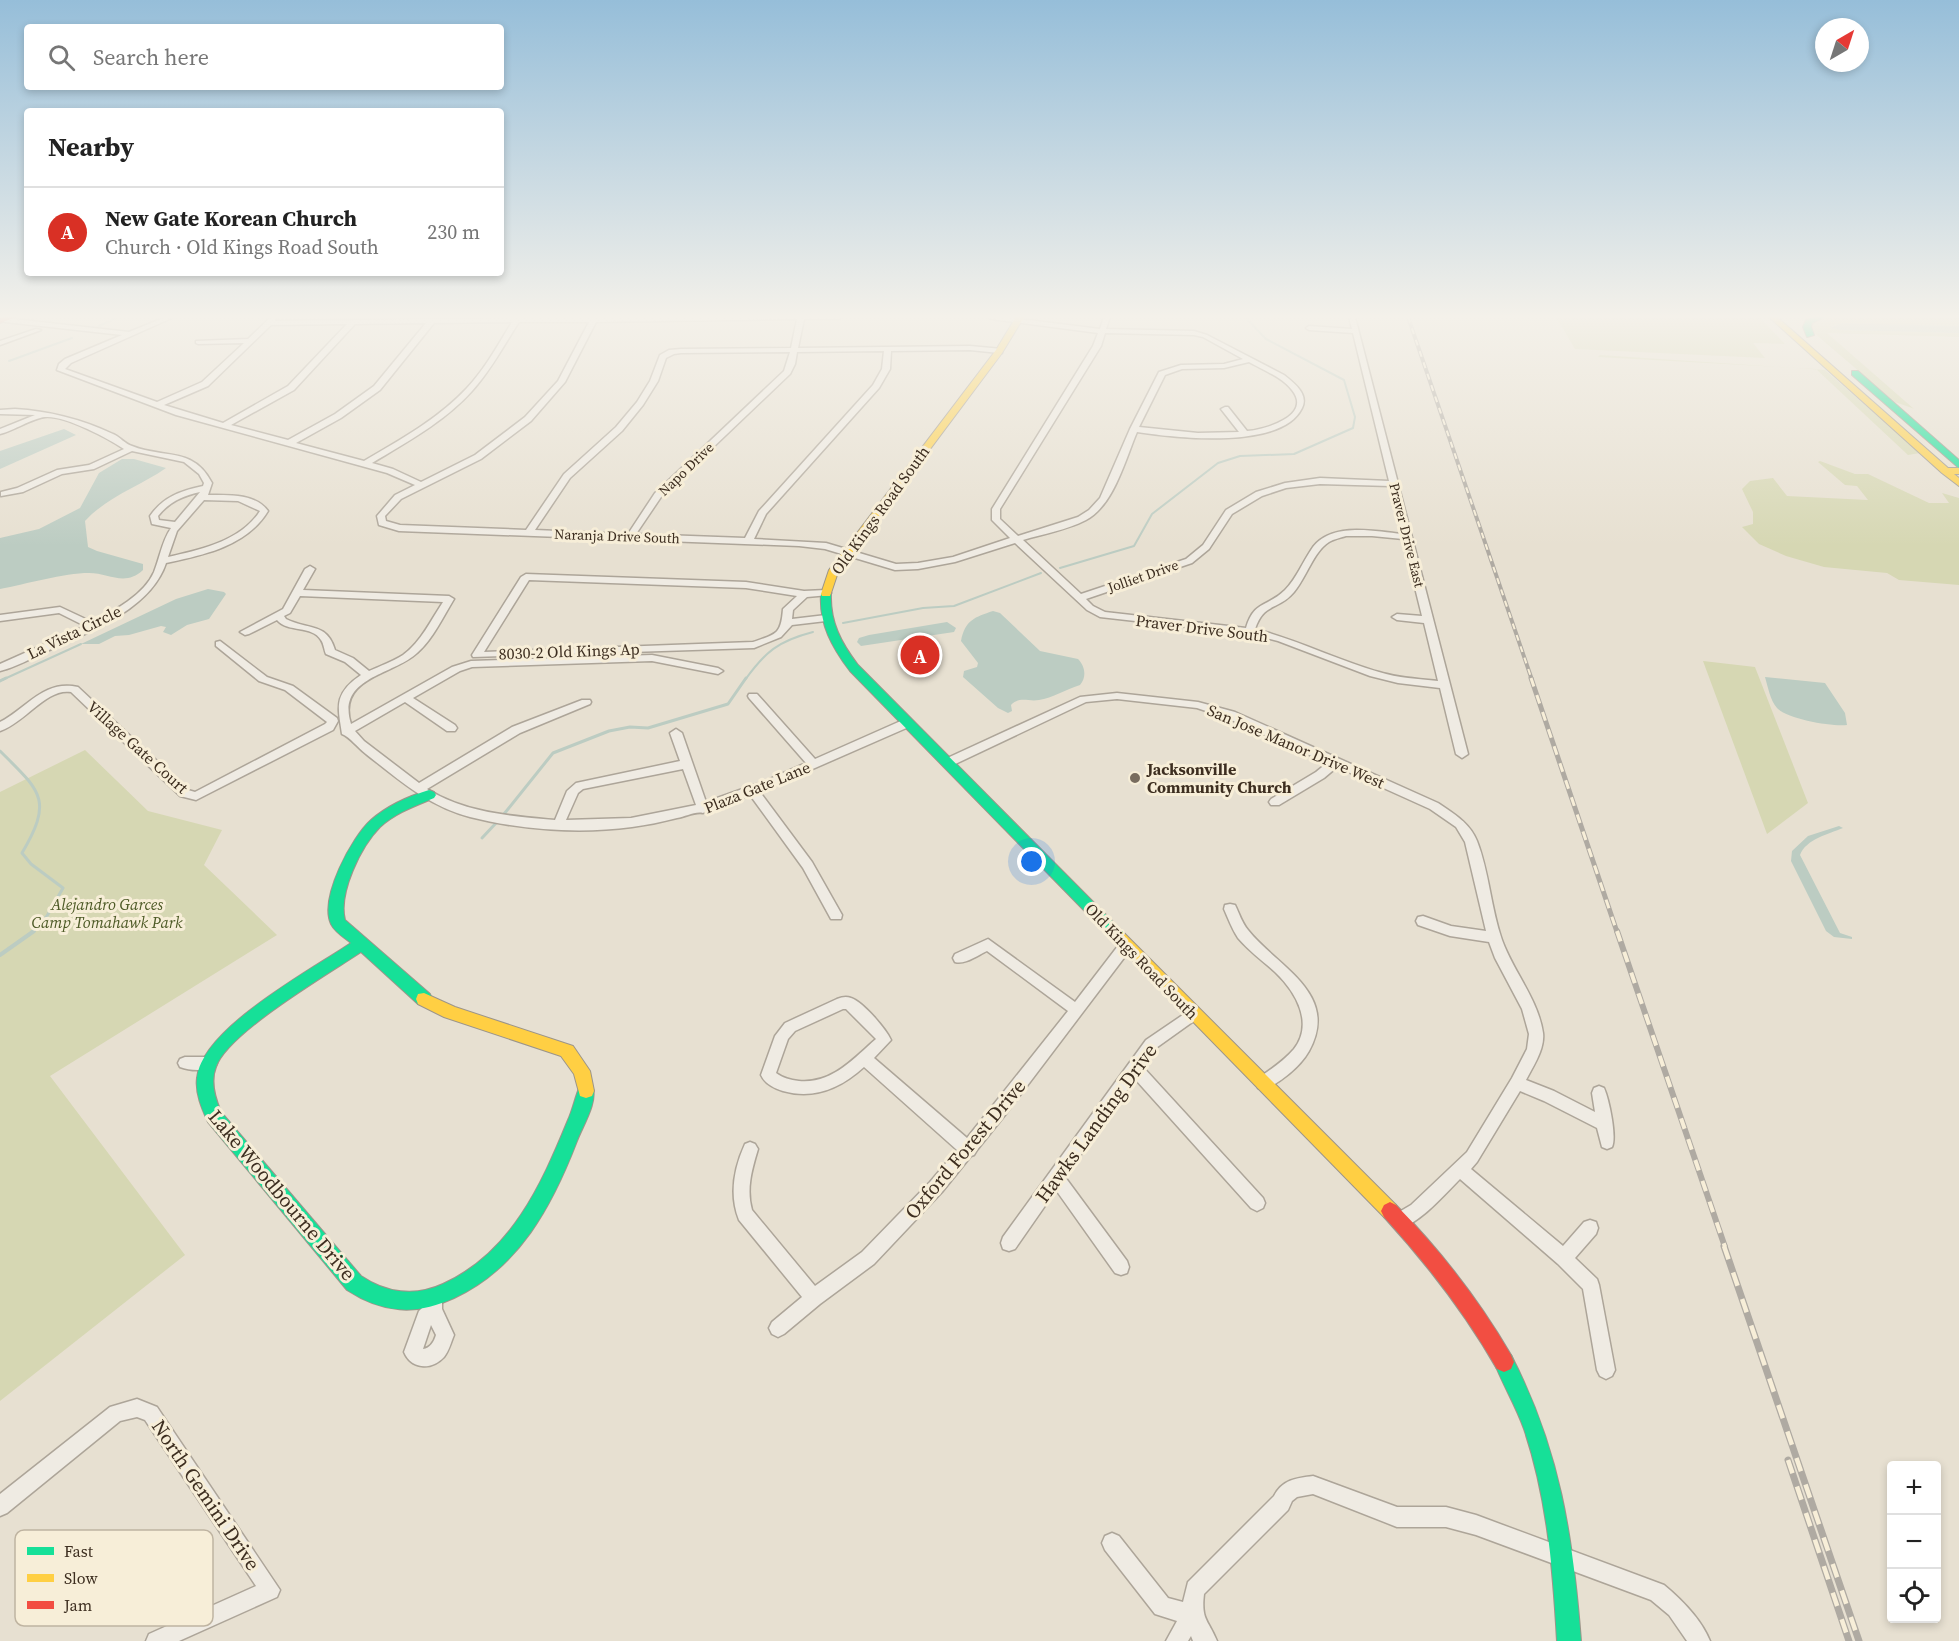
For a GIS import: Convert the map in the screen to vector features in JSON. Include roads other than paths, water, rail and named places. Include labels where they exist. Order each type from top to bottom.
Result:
[{"type":"street","points":[[125,394],[225,425],[365,464],[422,484],[478,457],[528,419],[551,394]]},
{"type":"street","points":[[157,405],[183,394]]},
{"type":"street","points":[[225,425],[281,394]]},
{"type":"street","points":[[289,443],[338,416],[369,394]]},
{"type":"street","points":[[365,464],[426,427],[465,394]]},
{"type":"street","points":[[529,533],[567,476],[619,429],[646,394]]},
{"type":"street","name":"Napo Drive","points":[[630,537],[658,495],[764,394]]},
{"type":"street","points":[[748,541],[762,513],[869,394]]},
{"type":"street","name":"Old Kings Road South","points":[[967,394],[845,553],[830,579],[826,593],[826,618],[834,643],[845,659],[907,723],[1400,1221],[1450,1276],[1498,1345],[1542,1447],[1555,1499],[1564,1557],[1569,1641]]},
{"type":"street","name":"Praver Drive South","points":[[1068,394],[996,509],[996,520],[1093,611],[1107,616],[1250,631],[1282,639],[1374,674],[1398,680],[1445,685]]},
{"type":"street","name":"Naranja Drive South","points":[[422,484],[390,504],[381,516],[382,523],[387,526],[529,533],[813,544],[895,567],[918,566],[955,559],[1069,524],[1099,506],[1152,394]]},
{"type":"street","points":[[1134,429],[1172,435],[1245,434],[1264,431],[1288,421],[1299,411],[1301,400],[1298,394]]},
{"type":"street","name":"Praver Drive East","points":[[1371,394],[1462,754]]},
{"type":"street","points":[[1862,394],[1953,466]]},
{"type":"street","points":[[1875,394],[1953,466],[1959,483]]},
{"type":"street","points":[[1226,409],[1245,434]]},
{"type":"street","points":[[0,411],[45,414],[114,438],[130,449],[184,459],[197,465],[205,473],[208,483],[205,492],[178,525],[158,524],[154,516],[169,500],[184,493],[205,492],[239,498],[261,507],[264,511],[246,531],[228,541],[206,550],[163,561]]},
{"type":"street","points":[[0,432],[45,414]]},
{"type":"street","points":[[3,494],[20,490],[60,472],[91,467],[130,449]]},
{"type":"street","points":[[36,494],[50,477]]},
{"type":"street","name":"Jolliet Drive","points":[[1079,598],[1189,561],[1206,547],[1229,512],[1244,501],[1266,491],[1320,481],[1393,484]]},
{"type":"street","name":"La Vista Circle","points":[[0,668],[92,626],[120,610],[148,588],[158,574],[171,535],[178,525]]},
{"type":"street","points":[[1250,631],[1254,615],[1258,610],[1287,593],[1325,540],[1341,534],[1353,533],[1407,537]]},
{"type":"street","points":[[245,632],[287,611],[310,569]]},
{"type":"street","name":"8030-2 Old Kings Ap","points":[[526,577],[746,585],[804,594],[788,609],[788,622],[774,638],[754,645],[477,655],[526,577]]},
{"type":"street","points":[[297,593],[343,593],[449,599],[413,652],[356,683],[345,699],[344,724],[346,730],[456,669],[478,664],[652,658],[718,671]]},
{"type":"street","points":[[804,594],[826,593]]},
{"type":"street","points":[[0,618],[60,610],[92,626]]},
{"type":"street","points":[[278,615],[280,620],[288,625],[313,629],[326,639],[330,652],[349,660],[368,676]]},
{"type":"street","points":[[1397,617],[1428,620]]},
{"type":"street","points":[[788,622],[826,618]]},
{"type":"street","name":"Village Gate Court","points":[[0,727],[22,714],[39,696],[66,687],[74,689],[184,793],[191,796],[204,794],[329,727],[333,721],[289,688],[263,679],[220,644]]},
{"type":"street","points":[[753,696],[813,764]]},
{"type":"street","name":"San Jose Manor Drive West","points":[[947,763],[1073,703],[1091,698],[1109,696],[1198,705],[1217,710],[1440,809],[1460,824],[1471,841],[1494,937],[1502,958],[1529,1008],[1536,1034],[1531,1060],[1472,1157],[1417,1210],[1400,1221]]},
{"type":"street","points":[[406,698],[450,728]]},
{"type":"street","points":[[424,792],[516,730],[586,702]]},
{"type":"street","name":"Plaza Gate Lane","points":[[346,730],[424,792],[464,811],[558,826],[586,827],[630,824],[703,809],[907,723]]},
{"type":"street","points":[[676,733],[703,809]]},
{"type":"street","points":[[1275,802],[1320,775],[1336,762]]},
{"type":"street","points":[[558,826],[573,791],[580,786],[687,764]]},
{"type":"street","points":[[752,790],[800,850],[836,915]]},
{"type":"street","name":"Lake Woodbourne Drive","points":[[360,945],[242,1023],[225,1039],[210,1063],[204,1084],[205,1098],[208,1109],[354,1283],[372,1297],[387,1301],[433,1305],[491,1267],[512,1244],[549,1189],[561,1166],[586,1088],[584,1073],[580,1065],[567,1051],[450,1012],[419,997],[340,927],[334,915],[334,908],[339,890],[362,837],[374,824],[424,792]]},
{"type":"street","points":[[1230,909],[1243,933],[1301,991],[1307,1007],[1310,1023],[1308,1038],[1301,1051],[1263,1083]]},
{"type":"street","points":[[1423,921],[1450,931],[1494,937]]},
{"type":"street","points":[[960,958],[988,944],[1076,1010]]},
{"type":"street","name":"Oxford Forest Drive","points":[[778,1328],[867,1258],[903,1224],[969,1149],[1126,946]]},
{"type":"street","points":[[842,1003],[849,1003],[879,1031],[884,1040],[864,1058],[830,1086],[810,1090],[777,1083],[768,1075],[782,1036],[790,1027],[842,1003]]},
{"type":"street","name":"Hawks Landing Drive","points":[[1009,1243],[1057,1179],[1151,1044],[1193,1014]]},
{"type":"street","points":[[864,1058],[969,1149]]},
{"type":"street","points":[[185,1063],[210,1063]]},
{"type":"street","points":[[1134,1068],[1257,1203]]},
{"type":"street","points":[[1517,1083],[1549,1096],[1606,1125]]},
{"type":"street","points":[[1599,1093],[1606,1125],[1606,1142]]},
{"type":"street","points":[[750,1149],[740,1186],[739,1200],[745,1214],[814,1298]]},
{"type":"street","points":[[1461,1170],[1564,1257],[1591,1285],[1606,1370]]},
{"type":"street","points":[[1057,1179],[1121,1267]]},
{"type":"street","points":[[1564,1257],[1590,1228]]},
{"type":"street","name":"North Gemini Drive","points":[[0,1506],[116,1413],[137,1408],[151,1413],[270,1590],[213,1616]]},
{"type":"street","points":[[1207,1641],[1200,1633],[1193,1614],[1195,1589],[1281,1503],[1285,1494],[1294,1488],[1313,1485],[1397,1517],[1431,1516],[1460,1520],[1657,1592],[1676,1608],[1700,1641]]},
{"type":"street","points":[[1112,1543],[1162,1607],[1193,1614]]},
{"type":"street","points":[[1176,1641],[1193,1614]]},
{"type":"street","name":"North Gemini Drive","points":[[156,1641],[190,1626]]},
{"type":"waterway","points":[[1060,568],[1134,546],[1152,514],[1218,463],[1240,456],[1294,454],[1353,428],[1355,417],[1348,394]]},
{"type":"waterway","points":[[843,623],[923,608],[954,606],[1041,573]]},
{"type":"waterway","points":[[745,680],[773,649],[790,639],[813,632]]},
{"type":"waterway","points":[[2,680],[81,644]]},
{"type":"waterway","points":[[2,680],[6,678]]},
{"type":"waterway","points":[[504,814],[553,753],[609,731],[630,727],[648,728],[728,704],[746,678]]},
{"type":"waterway","points":[[0,751],[25,776],[38,797],[40,808],[38,820],[22,853],[31,864],[63,888],[47,916],[32,932]]},
{"type":"waterway","points":[[482,838],[497,822]]},
{"type":"waterway","points":[[0,955],[34,931]]},
{"type":"railway","points":[[1434,394],[1532,680]]},
{"type":"railway","points":[[1531,678],[1617,932]]},
{"type":"railway","points":[[1617,931],[1725,1247]]},
{"type":"railway","points":[[1724,1246],[1859,1641]]},
{"type":"railway","points":[[1788,1460],[1849,1641]]},
{"type":"place","name":"New Gate Korean Church","points":[[920,655]]},
{"type":"place","name":"Jacksonville Community Church","points":[[1135,778]]},
{"type":"park label","name":"Alejandro Garces Camp Tomahawk Park","points":[[107,913]]}]
